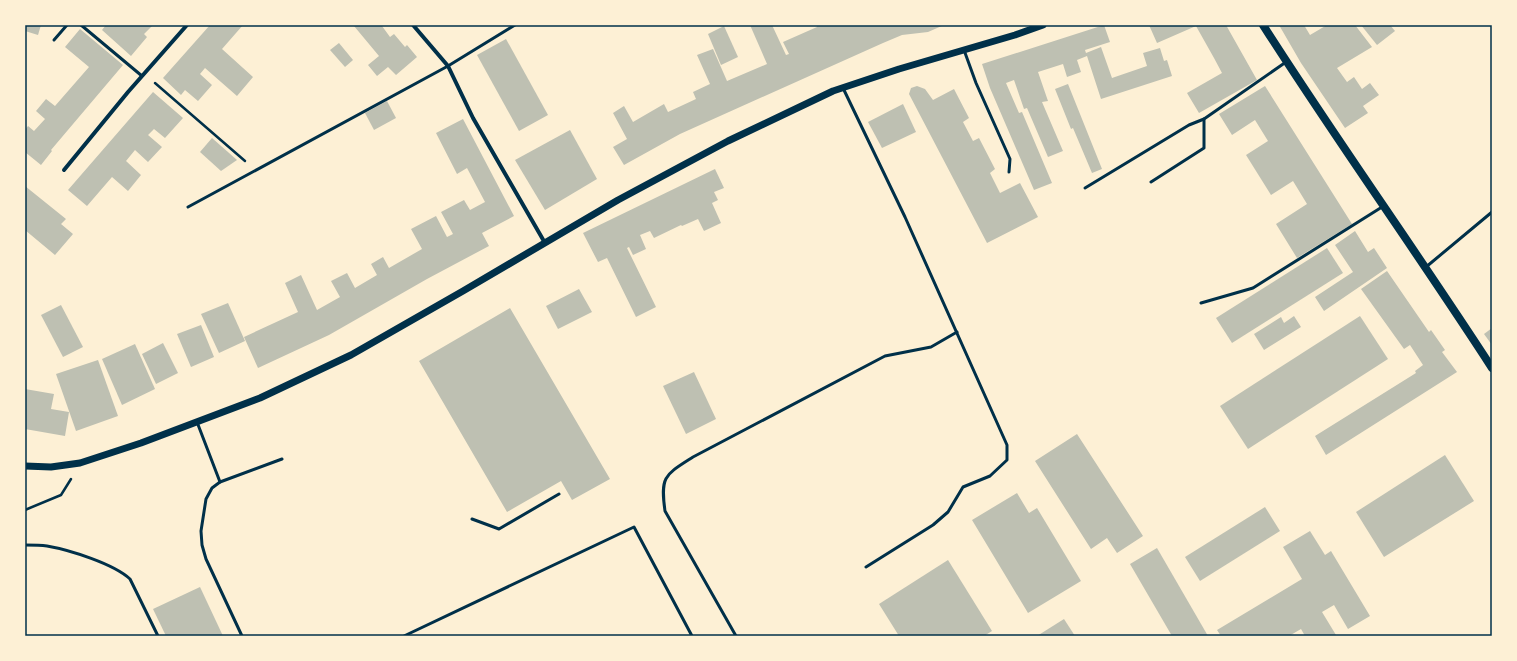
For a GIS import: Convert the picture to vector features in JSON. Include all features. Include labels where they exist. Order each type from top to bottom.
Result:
[{"type":"main road","points":[[1263,25],[1286,62],[1492,368]]},
{"type":"street","points":[[64,170],[143,75],[187,25]]},
{"type":"street","points":[[413,25],[448,66],[473,118],[545,243]]},
{"type":"street","points":[[25,466],[50,467],[80,463],[141,444],[260,398],[351,355],[618,200],[728,140],[843,88],[899,69],[1044,25]]},
{"type":"lane","points":[[54,40],[67,25]]},
{"type":"lane","points":[[81,25],[143,75]]},
{"type":"lane","points":[[188,207],[448,66],[515,25]]},
{"type":"lane","points":[[964,50],[976,83],[1010,159],[1009,172]]},
{"type":"lane","points":[[1085,188],[1190,125],[1204,119],[1286,62]]},
{"type":"lane","points":[[843,88],[905,217],[1007,445],[1007,460],[990,476],[963,487],[948,512],[933,525],[866,567]]},
{"type":"lane","points":[[1152,182],[1204,148],[1204,119]]},
{"type":"lane","points":[[1201,302],[1253,288],[1383,206]]},
{"type":"lane","points":[[1426,268],[1492,212]]},
{"type":"lane","points":[[736,636],[665,511],[663,497],[664,482],[671,472],[693,457],[885,356],[931,347],[957,332]]},
{"type":"lane","points":[[197,422],[220,482]]},
{"type":"lane","points":[[242,636],[206,559],[202,545],[200,531],[206,499],[212,488],[220,482],[282,459]]},
{"type":"lane","points":[[472,519],[499,529],[559,494]]},
{"type":"lane","points":[[404,636],[634,527],[692,636]]},
{"type":"lane","points":[[25,545],[46,546],[67,551],[123,573],[130,579],[158,636]]},
{"type":"path","points":[[143,75],[256,170]]},
{"type":"path","points":[[25,510],[61,495],[80,463]]},
{"type":"building","points":[[25,25],[41,25],[38,35],[25,31]]},
{"type":"building","points":[[106,25],[153,25],[144,34],[147,37],[131,56],[102,30]]},
{"type":"building","points":[[210,25],[243,25],[222,49],[253,77],[237,96],[205,68],[200,74],[212,85],[198,101],[185,90],[181,95],[163,78]]},
{"type":"building","points":[[384,25],[382,26],[390,37],[394,34],[405,47],[407,45],[417,57],[396,75],[388,67],[377,76],[368,65],[379,56],[354,26]]},
{"type":"building","points":[[750,25],[772,25],[786,55],[789,54],[783,42],[817,27],[816,25],[944,25],[928,32],[902,35],[883,43],[680,134],[624,165],[613,147],[627,139],[613,113],[624,106],[633,122],[664,104],[668,112],[696,99],[693,92],[710,84],[697,55],[713,49],[727,81],[767,64]]},
{"type":"building","points":[[1104,25],[1110,42],[1085,50],[1086,53],[1101,47],[1112,78],[1147,66],[1143,53],[1160,48],[1164,61],[1167,60],[1172,76],[1101,99],[1087,56],[1077,60],[1081,72],[1067,77],[1063,64],[1038,72],[1048,101],[1042,102],[1063,151],[1048,157],[1027,108],[1024,109],[1014,80],[1006,83],[1019,113],[1022,112],[1052,183],[1034,190],[990,88],[982,64]]},
{"type":"building","points":[[1149,25],[1226,25],[1257,80],[1199,113],[1187,93],[1222,73],[1196,26],[1157,43]]},
{"type":"building","points":[[1279,25],[1304,25],[1310,35],[1327,25],[1355,25],[1372,47],[1337,68],[1347,82],[1354,77],[1362,89],[1370,83],[1379,95],[1363,106],[1368,113],[1345,128],[1301,63]]},
{"type":"building","points":[[1361,25],[1390,25],[1395,31],[1377,45]]},
{"type":"building","points":[[724,26],[738,57],[721,65],[708,34]]},
{"type":"building","points":[[80,29],[123,65],[51,150],[52,151],[41,165],[25,152],[25,130],[28,126],[34,131],[45,119],[36,111],[46,99],[55,106],[89,67],[65,47]]},
{"type":"building","points":[[506,39],[548,115],[519,131],[477,55]]},
{"type":"building","points":[[339,43],[353,60],[345,67],[330,50]]},
{"type":"building","points":[[1068,84],[1102,169],[1092,173],[1073,128],[1071,129],[1055,89]]},
{"type":"building","points":[[917,86],[925,89],[933,100],[954,89],[969,118],[963,122],[973,141],[979,138],[995,169],[990,173],[1000,193],[1020,183],[1038,217],[987,243],[909,94],[911,88]]},
{"type":"building","points":[[1265,86],[1352,224],[1297,258],[1276,224],[1307,204],[1293,181],[1271,195],[1246,155],[1268,141],[1255,120],[1232,135],[1219,114]]},
{"type":"building","points":[[153,92],[183,118],[165,138],[154,129],[148,135],[162,147],[148,162],[135,150],[126,161],[141,175],[128,191],[112,177],[87,206],[68,190]]},
{"type":"building","points":[[387,101],[396,118],[374,130],[365,113]]},
{"type":"building","points":[[903,104],[916,132],[882,148],[868,122]]},
{"type":"building","points":[[463,119],[514,216],[482,233],[489,246],[427,279],[329,335],[258,368],[244,337],[298,312],[285,283],[301,275],[317,310],[340,297],[331,281],[347,273],[355,288],[377,275],[371,264],[383,257],[389,268],[422,249],[411,229],[436,216],[447,237],[453,234],[441,212],[464,200],[470,210],[485,202],[467,168],[457,174],[436,133]]},
{"type":"building","points":[[570,130],[597,179],[545,210],[515,160]]},
{"type":"building","points":[[212,138],[237,160],[221,171],[200,152]]},
{"type":"building","points":[[715,169],[724,188],[714,192],[718,200],[712,203],[721,223],[704,231],[698,219],[682,226],[681,225],[654,238],[650,231],[640,235],[646,249],[633,255],[629,247],[627,248],[656,307],[636,317],[607,258],[598,262],[583,233]]},
{"type":"building","points":[[25,186],[66,219],[61,224],[73,234],[55,255],[25,230]]},
{"type":"building","points":[[1355,231],[1368,252],[1374,248],[1387,268],[1324,311],[1315,297],[1353,272],[1335,245]]},
{"type":"building","points":[[1327,248],[1343,273],[1232,343],[1216,318]]},
{"type":"building","points":[[1387,271],[1429,332],[1431,330],[1445,350],[1442,352],[1457,372],[1326,455],[1315,436],[1416,373],[1415,371],[1423,365],[1410,345],[1404,349],[1361,289]]},
{"type":"building","points":[[579,289],[592,312],[558,329],[546,306]]},
{"type":"building","points":[[228,303],[245,341],[219,353],[201,314]]},
{"type":"building","points":[[61,305],[83,347],[63,357],[41,315]]},
{"type":"building","points":[[510,308],[610,479],[572,500],[561,481],[507,512],[419,361]]},
{"type":"building","points":[[1294,316],[1301,327],[1264,350],[1254,334],[1281,317],[1284,323]]},
{"type":"building","points":[[1360,316],[1388,359],[1248,449],[1220,406]]},
{"type":"building","points":[[201,325],[214,357],[191,367],[177,334]]},
{"type":"building","points":[[1492,328],[1492,345],[1484,334]]},
{"type":"building","points":[[163,343],[178,373],[156,384],[142,354]]},
{"type":"building","points":[[135,344],[155,389],[122,405],[102,359]]},
{"type":"building","points":[[98,360],[118,416],[76,431],[56,374]]},
{"type":"building","points":[[694,372],[716,419],[686,434],[663,386]]},
{"type":"building","points":[[25,389],[54,394],[51,409],[69,412],[65,436],[25,429]]},
{"type":"building","points":[[1077,434],[1143,536],[1117,553],[1107,538],[1091,549],[1035,461]]},
{"type":"building","points":[[1445,455],[1474,501],[1384,557],[1356,512]]},
{"type":"building","points":[[1017,493],[1029,513],[1037,508],[1081,581],[1028,613],[972,520]]},
{"type":"building","points":[[1265,507],[1280,531],[1200,581],[1185,557]]},
{"type":"building","points":[[1310,531],[1325,555],[1331,551],[1370,616],[1348,629],[1334,605],[1322,612],[1336,635],[1334,636],[1305,636],[1301,629],[1289,636],[1221,636],[1217,630],[1302,579],[1283,547]]},
{"type":"building","points":[[1157,548],[1208,636],[1172,636],[1130,564]]},
{"type":"building","points":[[948,560],[992,631],[984,636],[899,636],[879,604]]},
{"type":"building","points":[[200,587],[223,636],[166,636],[153,609]]},
{"type":"building","points":[[1064,619],[1075,636],[1037,636]]}]
